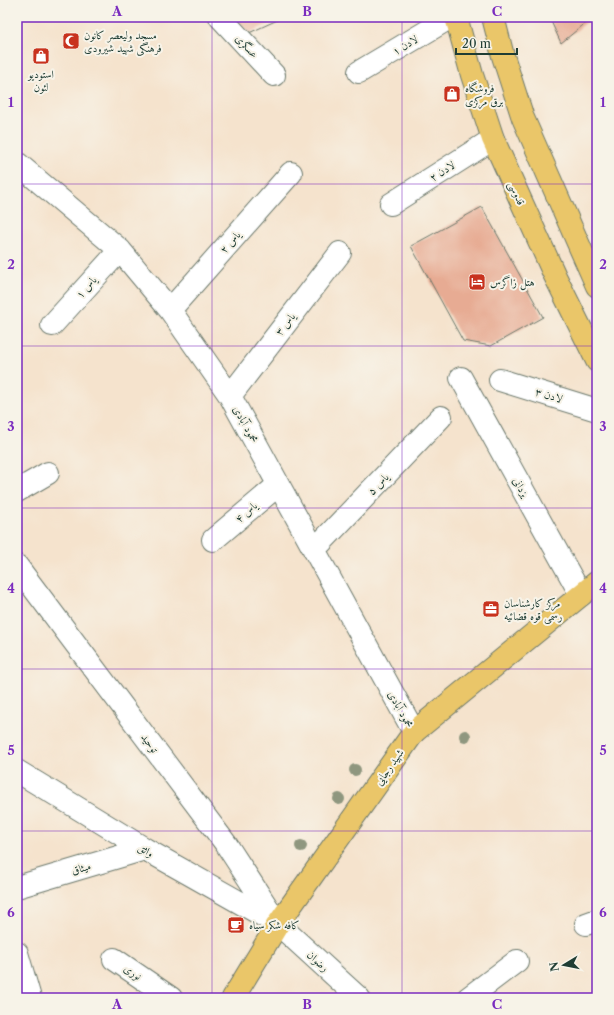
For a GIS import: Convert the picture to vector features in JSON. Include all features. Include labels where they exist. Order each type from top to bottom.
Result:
[{"type":"main road","name":"قدوسی","points":[[456,17],[472,75],[493,139],[555,276],[597,362]]},
{"type":"main road","points":[[493,17],[503,56],[524,118],[597,286]]},
{"type":"main road","name":"شهید رجایی","points":[[233,998],[278,924],[414,732],[589,588]]},
{"type":"street","name":"عسگری","points":[[220,17],[274,76]]},
{"type":"street","name":"لادن ۱","points":[[359,72],[451,17]]},
{"type":"street","name":"لادن ۲","points":[[391,204],[493,139]]},
{"type":"street","name":"محمود آبادی","points":[[17,163],[120,250],[170,310],[230,396],[414,732]]},
{"type":"street","name":"یاس ۲","points":[[170,310],[291,174]]},
{"type":"street","name":"یاس ۱","points":[[52,325],[120,250]]},
{"type":"street","name":"یاس ۳","points":[[230,396],[340,252]]},
{"type":"street","name":"یزدانی","points":[[461,378],[589,588]]},
{"type":"street","name":"لادن ۳","points":[[500,380],[597,410]]},
{"type":"street","name":"یاس ۵","points":[[314,550],[441,417]]},
{"type":"street","points":[[17,492],[48,473]]},
{"type":"street","name":"یاس ۴","points":[[213,540],[278,484]]},
{"type":"street","name":"توحید","points":[[17,566],[226,844],[278,924]]},
{"type":"street","name":"واثق","points":[[17,771],[145,849],[278,924]]},
{"type":"street","name":"میثاق","points":[[17,887],[145,849]]},
{"type":"street","name":"رضوان","points":[[278,924],[359,998]]},
{"type":"street","points":[[17,953],[30,998]]},
{"type":"street","name":"نوری","points":[[114,959],[171,998]]},
{"type":"street","points":[[468,998],[517,961]]},
{"type":"building","points":[[234,17],[284,17],[249,33]]},
{"type":"building","points":[[549,17],[593,17],[561,43]]},
{"type":"building","name":"هتل زاگرس","points":[[482,207],[543,317],[491,346],[463,341],[411,246]]},
{"type":"place","name":"مسجد ولیعصر کانون فرهنگی شهید شیرودی","points":[[71,41]]},
{"type":"place","name":"استوديو لئون","points":[[41,56]]},
{"type":"place","name":"فروشگاه برق مرکزی","points":[[452,94]]},
{"type":"place","name":"هتل زاگرس","points":[[477,282]]},
{"type":"place","name":"مرکز کارشناسان رسمی قوه قضائیه","points":[[491,609]]},
{"type":"place","name":"کافه شکر سیاه","points":[[236,925]]}]
